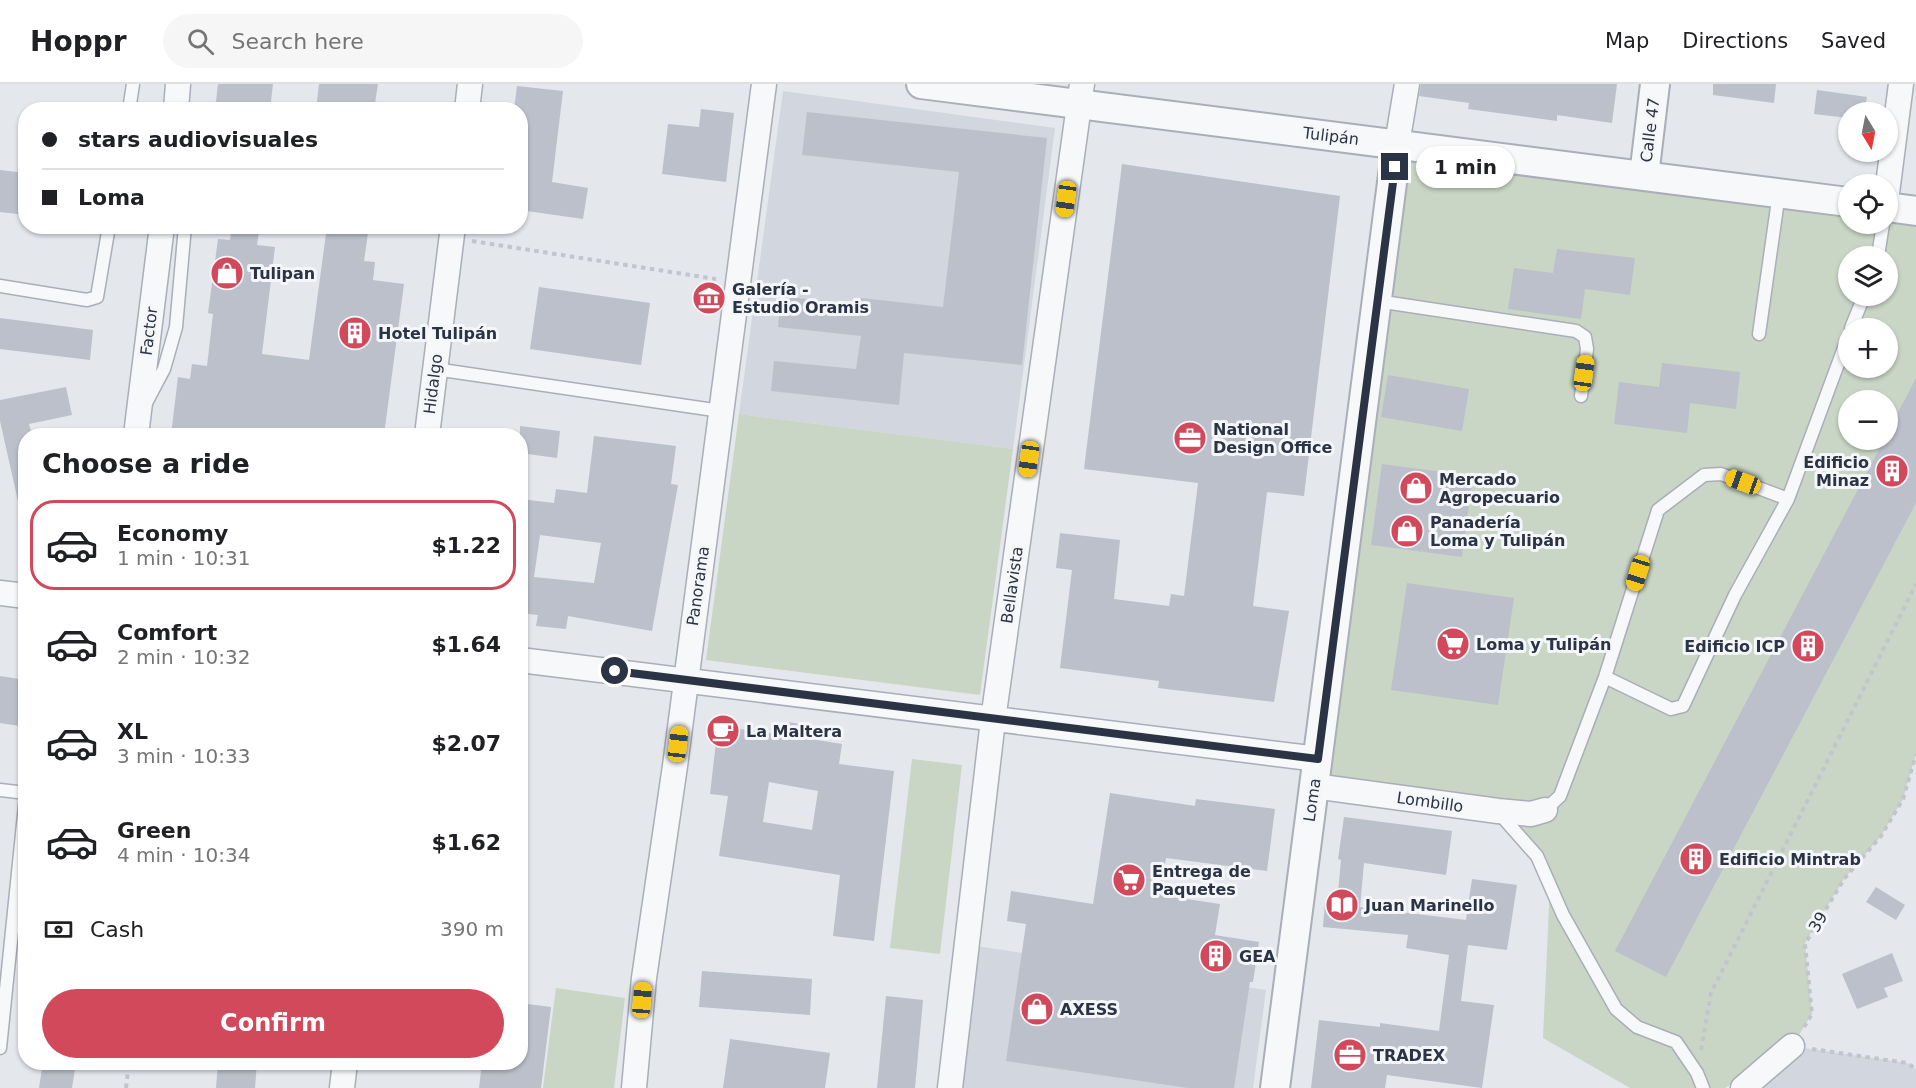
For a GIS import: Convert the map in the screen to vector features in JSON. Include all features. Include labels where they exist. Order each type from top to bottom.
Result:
[{"type":"street","points":[[177,102],[178,84]]},
{"type":"street","points":[[468,102],[470,84]]},
{"type":"street","name":"Panorama","points":[[634,1088],[644,978],[686,680],[764,84]]},
{"type":"street","name":"Tulipán","points":[[921,84],[1080,94],[1397,144],[1838,201]]},
{"type":"street","name":"Loma","points":[[1275,1088],[1397,144],[1407,84]]},
{"type":"street","name":"Calle 47","points":[[1644,176],[1655,84]]},
{"type":"street","points":[[1890,174],[1901,84]]},
{"type":"street","name":"Bellavista","points":[[950,1088],[993,720],[1080,94]]},
{"type":"street","points":[[1898,209],[1916,211]]},
{"type":"street","name":"Factor","points":[[138,426],[161,234]]},
{"type":"street","name":"Hidalgo","points":[[428,428],[452,234]]},
{"type":"street","points":[[0,593],[18,595]]},
{"type":"street","name":"Lombillo","points":[[528,661],[993,720],[1316,773],[1498,811],[1531,814],[1545,810]]},
{"type":"street","points":[[1743,1088],[1792,1046]]},
{"type":"street","points":[[342,1088],[344,1070]]},
{"type":"lane","points":[[130,102],[133,84]]},
{"type":"lane","points":[[1759,334],[1779,193]]},
{"type":"lane","points":[[0,286],[87,300],[97,297],[108,234]]},
{"type":"lane","points":[[138,426],[164,369],[176,327],[184,234]]},
{"type":"lane","points":[[1377,301],[1576,331],[1585,337],[1587,349],[1581,396]]},
{"type":"lane","points":[[1605,677],[1671,709],[1683,706],[1735,594],[1788,499],[1838,365]]},
{"type":"lane","points":[[435,369],[721,411]]},
{"type":"lane","points":[[1545,810],[1560,796],[1605,677],[1658,510],[1704,475],[1721,474],[1788,499]]},
{"type":"lane","points":[[0,790],[18,793]]},
{"type":"lane","points":[[1498,811],[1537,856],[1563,915],[1616,1009],[1637,1028],[1676,1042],[1697,1073],[1703,1088]]},
{"type":"lane","points":[[0,1048],[18,872]]},
{"type":"path","points":[[463,234],[738,282]]},
{"type":"path","points":[[1697,1073],[1711,993],[1916,584]]},
{"type":"path","name":"39","points":[[1792,1046],[1812,1014],[1805,944],[1844,879],[1881,836],[1903,799],[1916,754]]},
{"type":"path","points":[[1792,1046],[1907,1063],[1916,1070]]},
{"type":"path","points":[[126,1088],[128,1070]]},
{"type":"shaded area","points":[[783,91],[1055,128],[1013,449],[739,414]]},
{"type":"shaded area","points":[[976,946],[1266,990],[1253,1088],[962,1088]]},
{"type":"shaded area","points":[[1804,1048],[1907,1063],[1916,1069],[1916,1088],[1764,1088]]},
{"type":"green space","points":[[1397,144],[1838,201],[1838,234],[1898,234],[1898,209],[1916,211],[1916,754],[1903,799],[1881,836],[1844,879],[1805,943],[1812,1014],[1792,1046],[1725,1088],[1630,1088],[1543,1038],[1550,885],[1537,856],[1498,811],[1314,786]]},
{"type":"green space","points":[[739,414],[1013,449],[980,695],[706,660]]},
{"type":"green space","points":[[912,759],[962,765],[940,954],[890,948]]},
{"type":"green space","points":[[556,988],[625,998],[614,1088],[543,1088]]},
{"type":"building","points":[[218,84],[273,84],[271,102],[216,102]]},
{"type":"building","points":[[319,84],[378,84],[375,102],[317,102]]},
{"type":"building","points":[[1421,84],[1617,84],[1612,123],[1557,115],[1557,121],[1468,109],[1469,103],[1419,96]]},
{"type":"building","points":[[1713,84],[1776,84],[1774,103],[1713,95]]},
{"type":"building","points":[[517,86],[563,91],[552,182],[588,188],[583,219],[528,211],[528,102],[515,102]]},
{"type":"building","points":[[1817,90],[1867,97],[1866,102],[1838,102],[1838,117],[1814,114]]},
{"type":"building","points":[[701,109],[734,113],[726,182],[662,174],[668,124],[699,127]]},
{"type":"building","points":[[807,112],[1047,138],[1022,365],[904,353],[899,405],[771,391],[774,361],[856,369],[861,336],[778,327],[781,296],[860,305],[861,298],[943,307],[959,172],[802,155]]},
{"type":"building","points":[[1122,164],[1340,196],[1304,496],[1267,492],[1253,606],[1289,611],[1274,702],[1158,688],[1159,681],[1060,668],[1072,570],[1056,568],[1060,533],[1120,540],[1114,599],[1169,606],[1171,594],[1184,596],[1198,483],[1084,469]]},
{"type":"building","points":[[0,170],[18,172],[18,214],[0,212]]},
{"type":"building","name":"Hotel Tulipán","points":[[231,234],[259,234],[257,245],[275,247],[262,354],[309,360],[326,234],[368,234],[364,261],[375,262],[373,280],[404,284],[385,428],[172,428],[178,377],[190,379],[192,364],[207,366],[213,314],[208,313],[218,239],[230,240]]},
{"type":"building","points":[[1557,249],[1635,258],[1630,295],[1585,289],[1581,319],[1508,309],[1514,268],[1553,273]]},
{"type":"building","points":[[539,287],[650,303],[641,365],[530,349]]},
{"type":"building","points":[[0,318],[93,330],[90,360],[0,349]]},
{"type":"building","points":[[1662,363],[1740,372],[1736,409],[1690,403],[1687,433],[1614,424],[1619,382],[1659,387]]},
{"type":"building","points":[[1388,375],[1469,389],[1462,431],[1381,417]]},
{"type":"building","points":[[1916,378],[1916,503],[1666,977],[1615,951],[1879,450],[1898,450],[1898,413]]},
{"type":"building","points":[[66,387],[72,415],[29,424],[30,428],[18,428],[18,501],[0,421],[0,400]]},
{"type":"building","points":[[520,426],[560,431],[557,458],[528,454],[528,428],[520,428]]},
{"type":"building","points":[[594,436],[676,446],[671,484],[678,485],[652,631],[568,616],[566,629],[536,626],[538,615],[528,614],[528,500],[554,503],[556,489],[587,493]],"holes":[[[540,535],[601,543],[594,583],[534,577]]]},
{"type":"building","points":[[1382,464],[1473,476],[1462,557],[1371,545]]},
{"type":"building","name":"Loma y Tulipán","points":[[1407,583],[1514,598],[1498,705],[1391,690]]},
{"type":"building","points":[[0,676],[18,679],[18,726],[0,723]]},
{"type":"building","points":[[787,722],[814,726],[811,739],[842,744],[839,764],[894,771],[874,941],[833,936],[840,875],[719,856],[728,796],[710,794],[718,726],[785,735]],"holes":[[[769,782],[818,791],[812,830],[763,822]]]},
{"type":"building","points":[[1110,793],[1195,806],[1196,799],[1275,809],[1267,871],[1166,858],[1160,895],[1220,904],[1215,935],[1259,942],[1253,982],[1250,982],[1234,1088],[1188,1088],[1006,1061],[1026,924],[1007,921],[1011,891],[1093,904]]},
{"type":"building","points":[[1344,817],[1452,831],[1446,875],[1364,863],[1360,907],[1466,920],[1472,879],[1517,885],[1507,950],[1468,945],[1461,1001],[1494,1005],[1482,1088],[1387,1075],[1385,1088],[1311,1088],[1319,1020],[1380,1027],[1380,1023],[1439,1031],[1449,955],[1406,948],[1408,935],[1323,927],[1325,902],[1337,904],[1341,860],[1338,859]]},
{"type":"building","points":[[1876,887],[1905,905],[1896,920],[1866,902]]},
{"type":"building","points":[[1892,953],[1903,981],[1884,988],[1888,997],[1857,1009],[1842,974]]},
{"type":"building","points":[[702,971],[812,979],[810,1015],[699,1007]]},
{"type":"building","points":[[886,996],[923,1000],[915,1088],[877,1088]]},
{"type":"building","points":[[528,1004],[551,1007],[541,1088],[479,1088],[481,1070],[528,1070]]},
{"type":"building","points":[[730,1039],[830,1053],[825,1088],[723,1088]]},
{"type":"building","points":[[42,1070],[75,1070],[72,1088],[39,1088]]},
{"type":"building","points":[[217,1070],[256,1070],[255,1088],[216,1088]]},
{"type":"place","name":"Tulipan","points":[[227,273]]},
{"type":"place","name":"Galería - Estudio Oramis","points":[[709,298]]},
{"type":"place","name":"Hotel Tulipán","points":[[355,333]]},
{"type":"place","name":"National Design Office","points":[[1190,438]]},
{"type":"place","name":"Edificio Minaz","points":[[1892,471]]},
{"type":"place","name":"Mercado Agropecuario","points":[[1416,488]]},
{"type":"place","name":"Panadería Loma y Tulipán","points":[[1407,531]]},
{"type":"place","name":"Loma y Tulipán","points":[[1453,644]]},
{"type":"place","name":"Edificio ICP","points":[[1808,646]]},
{"type":"place","name":"La Maltera","points":[[723,731]]},
{"type":"place","name":"Edificio Mintrab","points":[[1696,859]]},
{"type":"place","name":"Entrega de Paquetes","points":[[1129,880]]},
{"type":"place","name":"Juan Marinello","points":[[1342,905]]},
{"type":"place","name":"GEA","points":[[1216,956]]},
{"type":"place","name":"AXESS","points":[[1037,1009]]},
{"type":"place","name":"TRADEX","points":[[1350,1055]]},
{"type":"route","points":[[615,671],[1318,759],[1395,167]]}]
